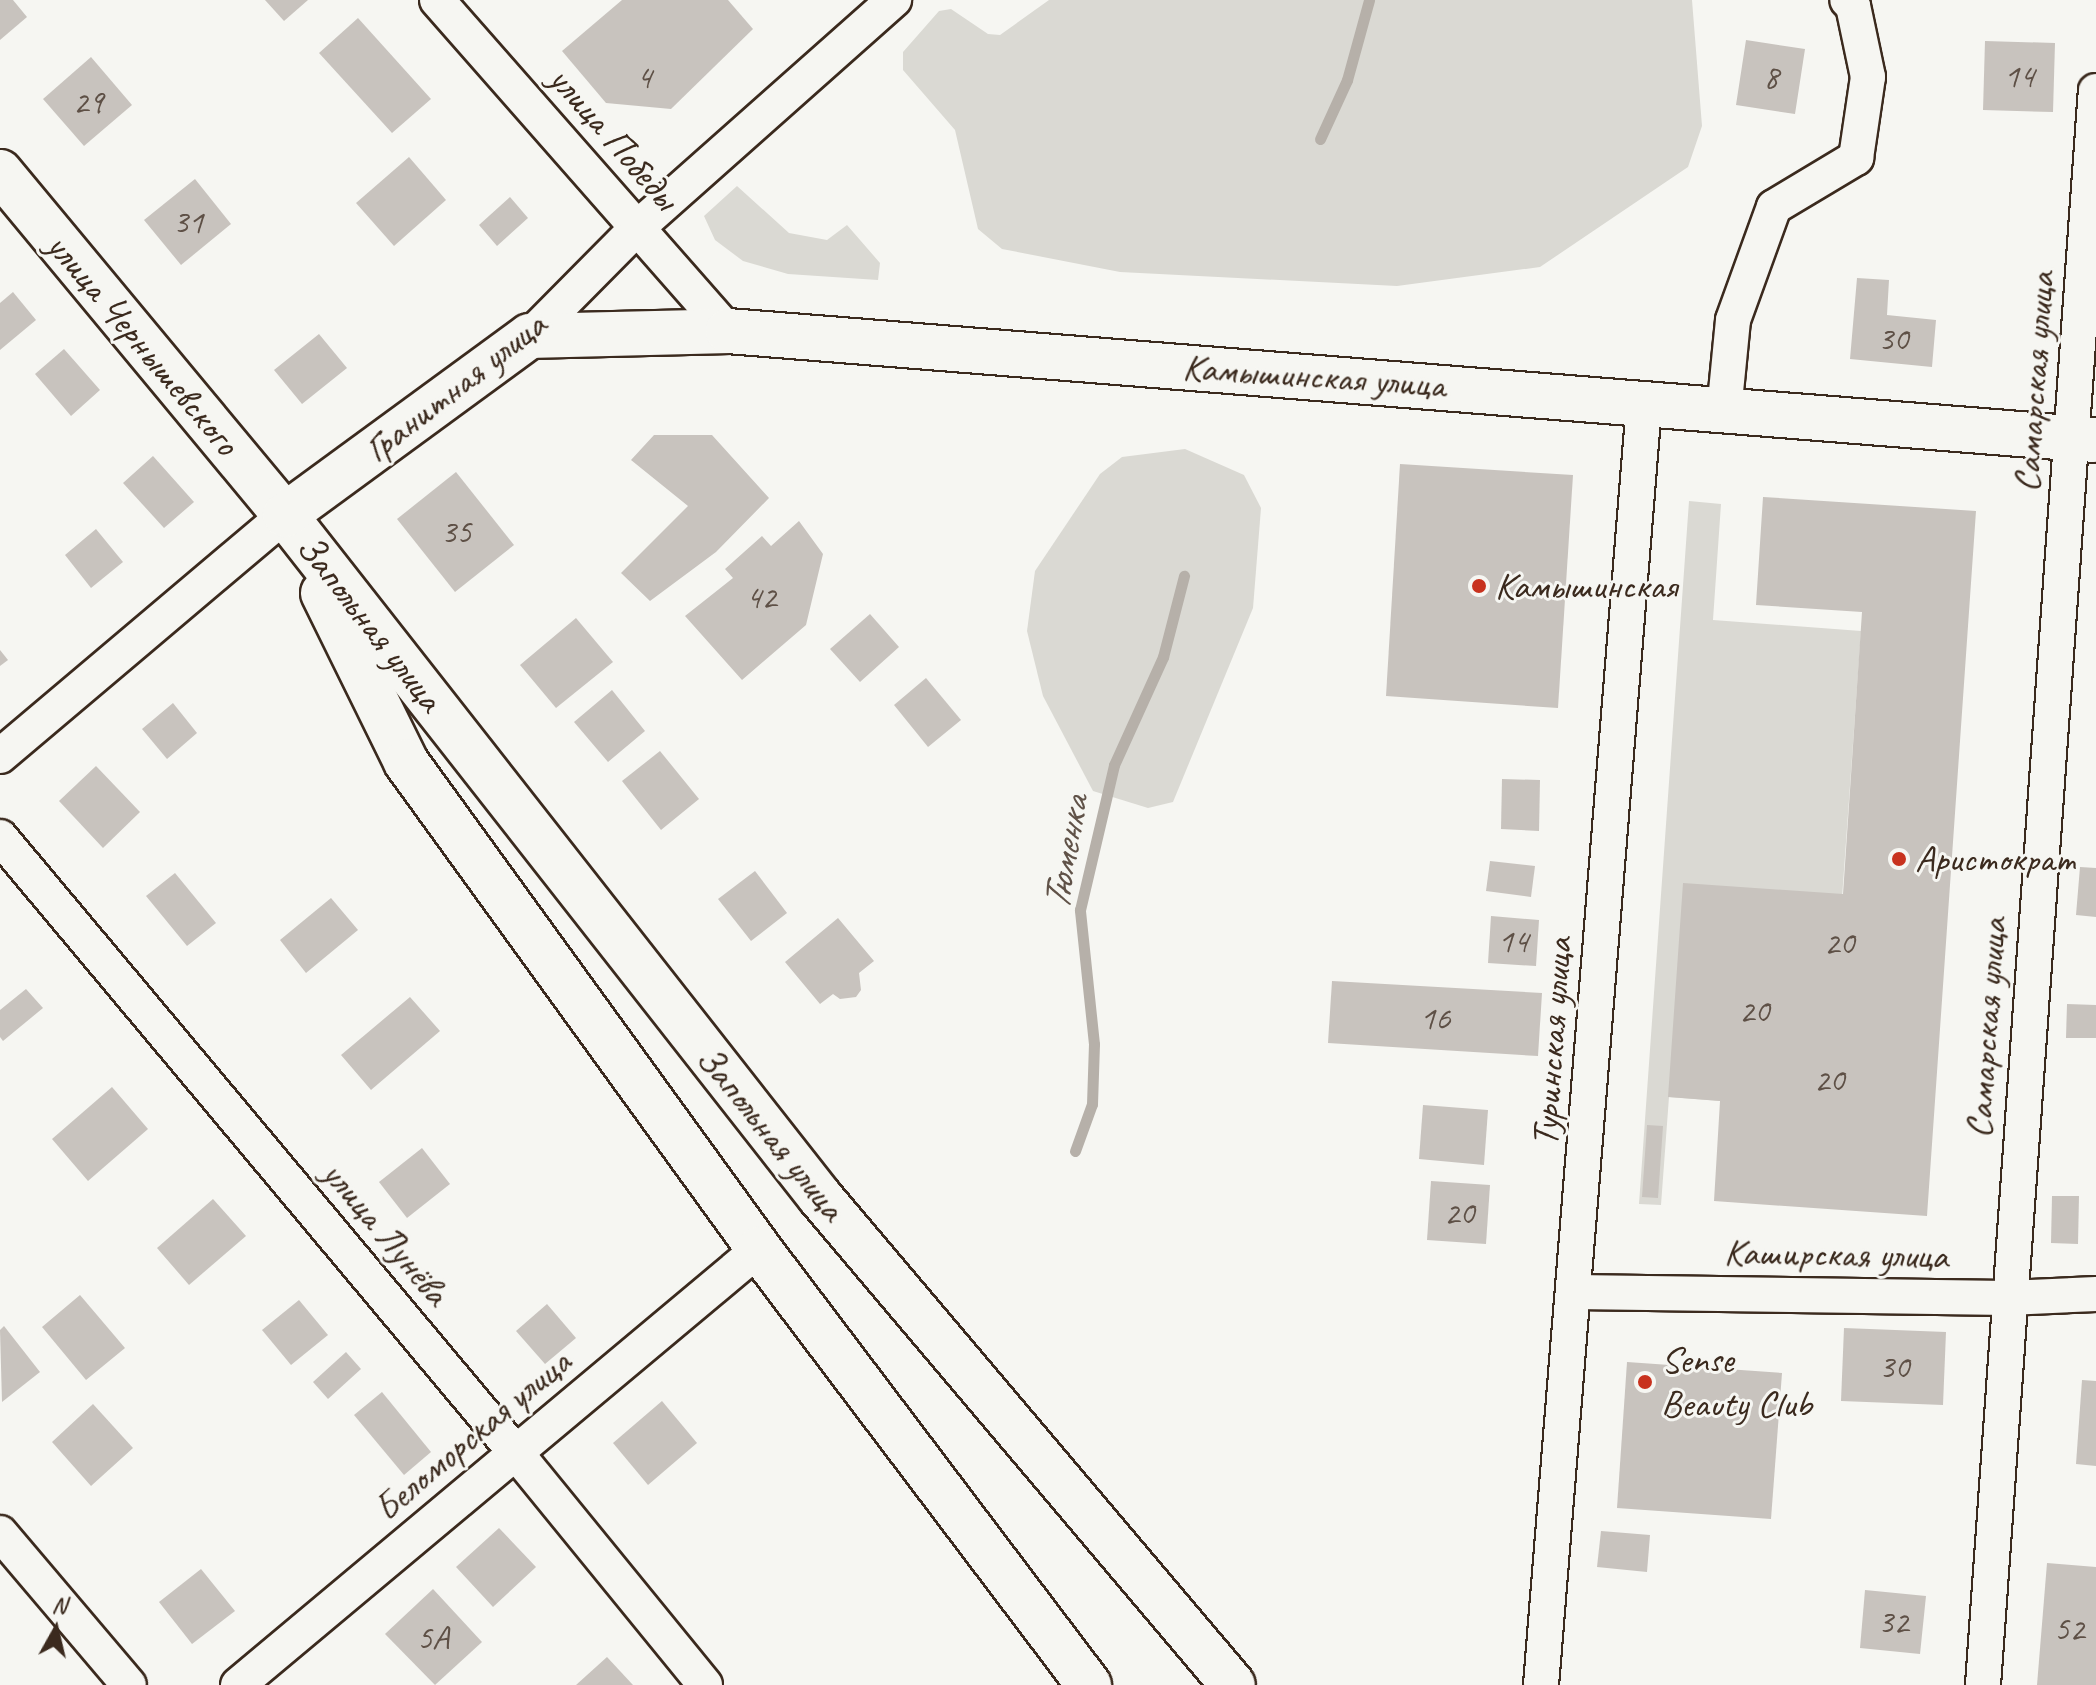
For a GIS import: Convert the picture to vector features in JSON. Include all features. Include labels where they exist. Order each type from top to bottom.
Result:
[{"type":"street","name":"улица Победы","points":[[437,0],[728,331]]},
{"type":"street","name":"Гранитная улица","points":[[0,756],[285,515],[530,336],[637,228],[894,0]]},
{"type":"street","points":[[1724,412],[1733,320],[1774,207],[1856,158],[1868,77],[1853,6],[1847,0]]},
{"type":"street","name":"Самарская улица","points":[[1983,1685],[2008,1298],[2084,439],[2096,91]]},
{"type":"street","name":"улица Чернышевского","points":[[0,172],[285,515]]},
{"type":"street","name":"Камышинская улица","points":[[530,336],[728,331],[2084,439]]},
{"type":"street","name":"Туринская улица","points":[[1541,1685],[1644,405]]},
{"type":"street","name":"Запольная улица","points":[[285,515],[406,762],[759,1249],[1089,1685]]},
{"type":"street","name":"Запольная улица","points":[[285,515],[820,1197],[1233,1685]]},
{"type":"street","name":"улица Лунёва","points":[[0,837],[516,1453],[705,1685]]},
{"type":"street","name":"Беломорская улица","points":[[238,1685],[759,1249]]},
{"type":"street","name":"Каширская улица","points":[[1575,1292],[2008,1298],[2096,1294]]},
{"type":"street","points":[[0,1533],[129,1685]]},
{"type":"shaded area","points":[[1049,0],[1692,0],[1702,126],[1688,167],[1540,267],[1397,286],[1120,272],[1002,249],[978,229],[955,130],[903,70],[903,52],[939,11],[951,9],[988,34],[1000,35]]},
{"type":"shaded area","points":[[737,186],[789,233],[827,240],[847,225],[880,263],[878,280],[788,274],[743,261],[715,240],[704,216]]},
{"type":"shaded area","points":[[1185,449],[1244,475],[1261,508],[1253,608],[1173,802],[1148,808],[1093,791],[1043,696],[1027,631],[1035,571],[1100,474],[1122,457]]},
{"type":"shaded area","points":[[1689,501],[1721,504],[1713,620],[1861,631],[1827,1109],[1669,1097],[1661,1205],[1639,1204]]},
{"type":"building","points":[[0,0],[13,0],[27,17],[0,40]]},
{"type":"building","points":[[265,0],[308,0],[284,21]]},
{"type":"building","points":[[622,0],[728,0],[753,29],[671,109],[606,103],[562,51]]},
{"type":"building","points":[[358,18],[431,99],[392,133],[319,53]]},
{"type":"building","points":[[1746,40],[1805,49],[1795,114],[1736,105]]},
{"type":"building","points":[[1985,41],[2055,43],[2053,112],[1983,110]]},
{"type":"building","points":[[91,57],[132,105],[84,146],[43,99]]},
{"type":"building","points":[[409,157],[446,200],[394,246],[356,203]]},
{"type":"building","points":[[195,179],[231,224],[181,265],[144,220]]},
{"type":"building","points":[[510,197],[528,218],[497,246],[479,225]]},
{"type":"building","points":[[1857,278],[1889,280],[1887,315],[1936,320],[1932,367],[1850,359]]},
{"type":"building","points":[[13,292],[36,320],[0,350],[0,303]]},
{"type":"building","points":[[319,334],[347,368],[302,404],[274,370]]},
{"type":"building","points":[[64,349],[100,390],[71,416],[35,374]]},
{"type":"building","points":[[654,435],[712,435],[769,498],[716,552],[650,601],[621,573],[688,506],[631,460]]},
{"type":"building","points":[[153,456],[194,502],[164,528],[123,483]]},
{"type":"building","name":"Камышинская","points":[[1400,464],[1573,475],[1558,708],[1386,696]]},
{"type":"building","points":[[456,472],[514,545],[455,592],[397,519]]},
{"type":"building","name":"Аристократ","points":[[1763,497],[1976,511],[1927,1216],[1714,1201],[1720,1101],[1668,1097],[1683,883],[1843,894],[1862,612],[1756,605]]},
{"type":"building","points":[[799,521],[823,554],[806,625],[742,680],[685,616],[733,578],[725,569],[762,536],[771,546]]},
{"type":"building","points":[[96,529],[123,562],[91,588],[65,555]]},
{"type":"building","points":[[870,614],[899,647],[860,682],[830,649]]},
{"type":"building","points":[[576,618],[613,662],[556,708],[520,665]]},
{"type":"building","points":[[0,650],[8,660],[0,666]]},
{"type":"building","points":[[926,678],[961,720],[928,747],[894,705]]},
{"type":"building","points":[[612,690],[645,731],[608,762],[574,722]]},
{"type":"building","points":[[173,703],[197,733],[167,759],[142,729]]},
{"type":"building","points":[[660,751],[699,799],[661,830],[622,781]]},
{"type":"building","points":[[96,766],[140,812],[103,848],[59,801]]},
{"type":"building","points":[[1502,779],[1540,780],[1539,831],[1501,829]]},
{"type":"building","points":[[1490,861],[1535,866],[1531,897],[1486,891]]},
{"type":"building","points":[[2080,867],[2096,868],[2096,917],[2076,915]]},
{"type":"building","points":[[755,871],[787,913],[751,941],[718,899]]},
{"type":"building","points":[[175,873],[216,923],[187,946],[146,896]]},
{"type":"building","points":[[331,898],[358,930],[306,973],[280,940]]},
{"type":"building","points":[[1491,916],[1539,920],[1536,966],[1488,963]]},
{"type":"building","points":[[838,918],[874,961],[859,973],[861,990],[856,997],[840,999],[833,994],[820,1004],[785,962]]},
{"type":"building","points":[[1332,981],[1542,993],[1538,1056],[1328,1043]]},
{"type":"building","points":[[26,989],[43,1008],[3,1041],[0,1037],[0,1010]]},
{"type":"building","points":[[410,997],[440,1031],[371,1090],[341,1055]]},
{"type":"building","points":[[2067,1004],[2096,1005],[2096,1038],[2066,1038]]},
{"type":"building","points":[[112,1087],[148,1129],[88,1181],[52,1139]]},
{"type":"building","points":[[1423,1105],[1488,1110],[1484,1165],[1419,1159]]},
{"type":"building","points":[[1647,1125],[1663,1126],[1658,1198],[1642,1197]]},
{"type":"building","points":[[422,1148],[450,1184],[407,1218],[379,1182]]},
{"type":"building","points":[[1431,1181],[1490,1185],[1486,1244],[1427,1240]]},
{"type":"building","points":[[2052,1196],[2079,1196],[2078,1244],[2051,1243]]},
{"type":"building","points":[[213,1199],[246,1236],[189,1285],[157,1248]]},
{"type":"building","points":[[80,1295],[125,1348],[86,1380],[42,1327]]},
{"type":"building","points":[[299,1300],[328,1335],[291,1365],[262,1330]]},
{"type":"building","points":[[547,1304],[576,1338],[545,1364],[516,1331]]},
{"type":"building","points":[[4,1326],[40,1372],[2,1402],[0,1330]]},
{"type":"building","points":[[1844,1328],[1946,1332],[1943,1405],[1841,1401]]},
{"type":"building","points":[[346,1352],[361,1369],[328,1399],[313,1382]]},
{"type":"building","points":[[1627,1362],[1782,1373],[1771,1519],[1617,1508]]},
{"type":"building","points":[[2082,1380],[2096,1381],[2096,1466],[2076,1464]]},
{"type":"building","points":[[382,1392],[431,1452],[404,1475],[354,1415]]},
{"type":"building","points":[[662,1401],[697,1443],[648,1485],[613,1443]]},
{"type":"building","points":[[93,1404],[133,1448],[91,1486],[52,1442]]},
{"type":"building","points":[[499,1528],[536,1567],[493,1607],[456,1567]]},
{"type":"building","points":[[1601,1531],[1650,1535],[1647,1572],[1597,1567]]},
{"type":"building","points":[[2047,1563],[2096,1567],[2096,1685],[2037,1685]]},
{"type":"building","points":[[201,1569],[235,1611],[192,1644],[159,1602]]},
{"type":"building","points":[[433,1589],[482,1642],[435,1685],[385,1634]]},
{"type":"building","points":[[1865,1590],[1926,1596],[1920,1654],[1860,1648]]},
{"type":"building","points":[[607,1657],[633,1685],[576,1685]]},
{"type":"waterway","name":"Тюменка","points":[[1320,139],[1347,80],[1369,0]]},
{"type":"waterway","name":"Тюменка","points":[[1075,1151],[1092,1104],[1094,1044],[1080,910],[1114,765],[1163,657],[1184,576]]},
{"type":"place","name":"Камышинская","points":[[1479,586]]},
{"type":"place","name":"Аристократ","points":[[1899,859]]},
{"type":"place","name":"Sense Beauty Club","points":[[1645,1382]]}]
